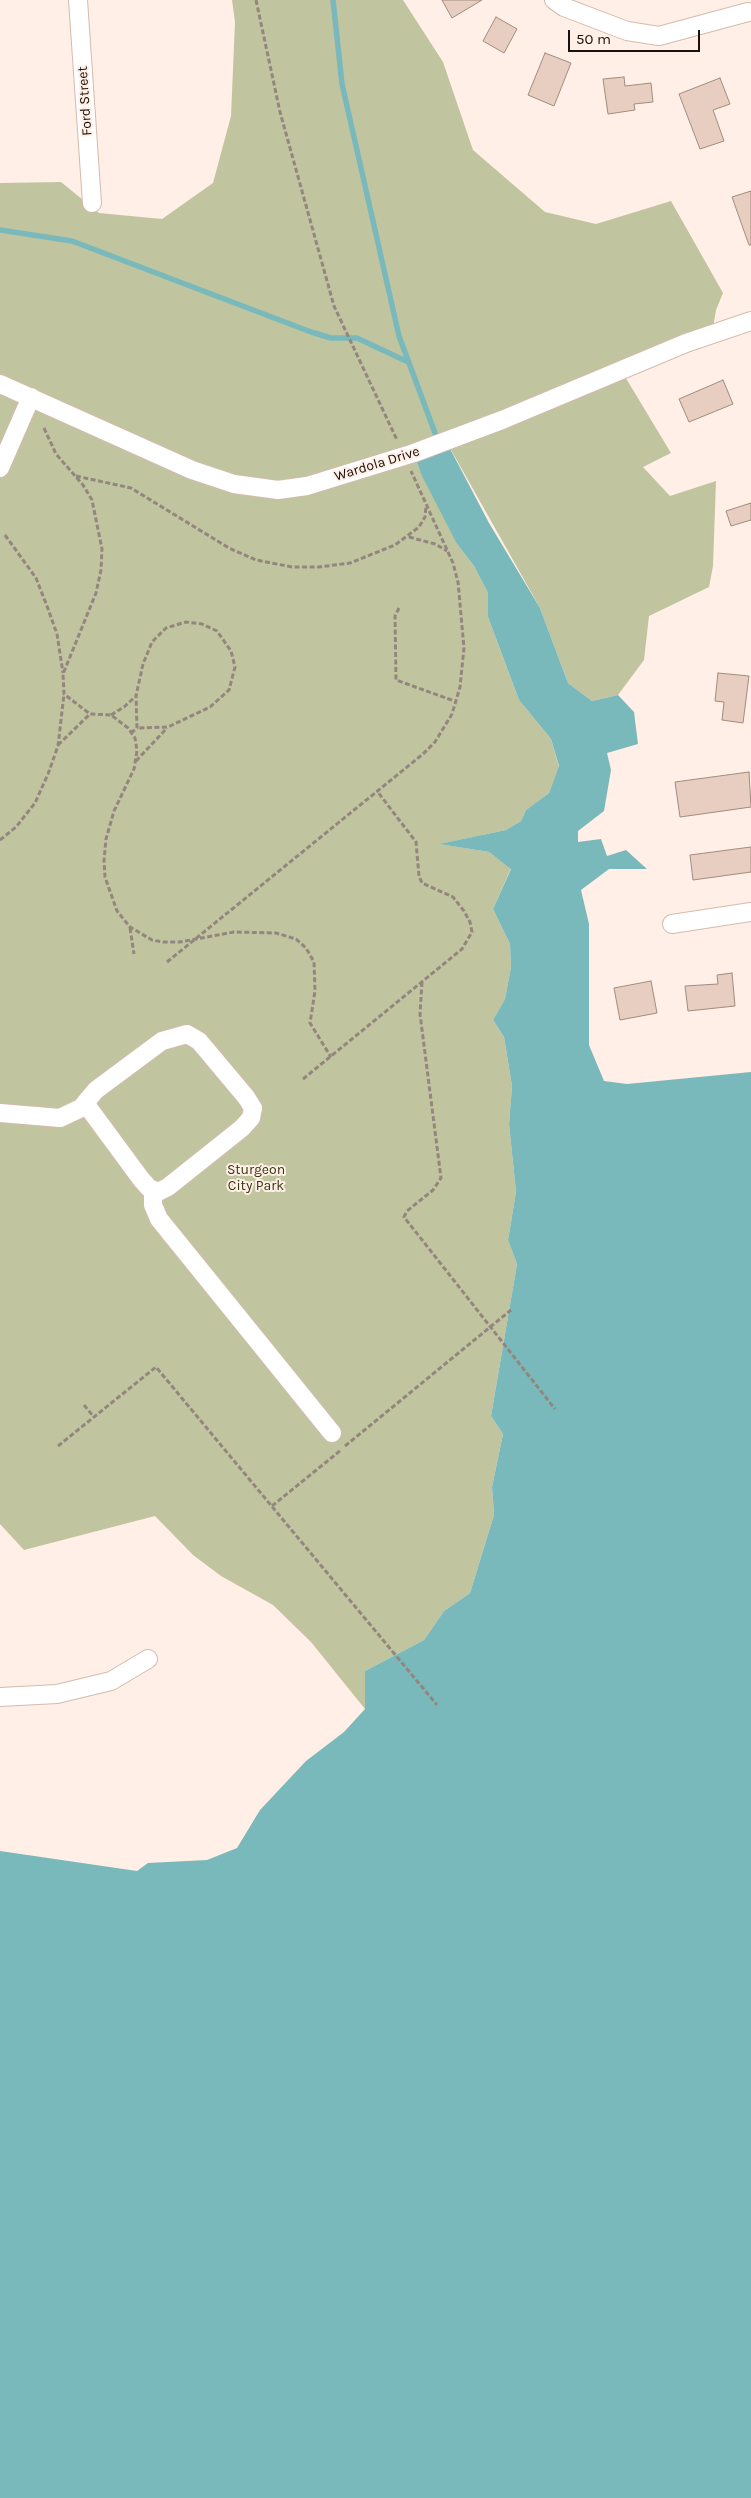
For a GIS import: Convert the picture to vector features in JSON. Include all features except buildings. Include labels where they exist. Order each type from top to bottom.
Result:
[{"type":"street","name":"Ford Street","points":[[78,0],[92,203]]},
{"type":"street","points":[[554,0],[564,7],[627,31],[659,36],[747,11]]},
{"type":"street","name":"Wardola Drive","points":[[0,384],[192,470],[234,484],[278,490],[307,486],[407,455],[502,420],[686,343],[751,321]]},
{"type":"street","points":[[0,468],[30,397]]},
{"type":"street","points":[[672,924],[751,912]]},
{"type":"street","points":[[0,1113],[60,1118],[81,1108],[85,1103],[96,1090],[162,1040],[187,1034],[199,1041],[246,1097],[252,1108],[251,1118],[242,1128],[168,1187],[158,1192],[140,1179],[85,1103]]},
{"type":"street","points":[[153,1190],[153,1205],[159,1219],[332,1433]]},
{"type":"street","points":[[0,1697],[57,1694],[111,1681],[148,1659]]},
{"type":"path","points":[[166,962],[198,938],[435,742],[457,702],[462,671],[464,648],[461,604],[453,563],[407,455],[334,306],[280,112],[256,0]]},
{"type":"path","points":[[44,428],[56,454],[76,476],[92,500],[102,549],[101,570],[96,594],[63,674]]},
{"type":"path","points":[[76,476],[131,488],[229,548],[256,560],[283,565],[320,567],[350,563],[395,545],[419,527],[425,517],[427,505]]},
{"type":"path","points":[[0,840],[16,827],[35,803],[58,746],[64,694],[57,634],[47,606],[36,578],[5,535]]},
{"type":"path","points":[[408,537],[418,538],[448,552]]},
{"type":"path","points":[[399,608],[395,616],[396,680],[457,702]]},
{"type":"path","points":[[135,762],[168,727],[210,708],[229,690],[235,667],[231,651],[217,631],[202,624],[186,622],[166,628],[152,642],[143,664],[136,696],[137,728]]},
{"type":"path","points":[[64,694],[90,714],[111,715],[136,696]]},
{"type":"path","points":[[58,746],[90,714]]},
{"type":"path","points":[[111,715],[131,732],[135,738],[134,769],[114,811],[106,839],[105,877],[117,911],[130,927],[139,934],[163,942],[180,942],[234,932],[276,933],[296,938],[306,948],[314,962],[315,991],[310,1023],[331,1057]]},
{"type":"path","points":[[131,732],[137,728],[168,727]]},
{"type":"path","points":[[303,1079],[422,982],[469,941],[472,932],[470,922],[453,897],[422,883],[418,876],[416,842],[377,791]]},
{"type":"path","points":[[130,927],[134,954]]},
{"type":"path","points":[[422,982],[420,1014],[440,1172],[439,1184],[407,1211],[404,1217],[409,1226],[555,1409]]},
{"type":"path","points":[[272,1506],[510,1310]]},
{"type":"path","points":[[58,1446],[156,1367],[437,1705]]},
{"type":"path","points":[[84,1405],[94,1416]]},
{"type":"green space","name":"Sturgeon City Park","points":[[232,0],[403,0],[443,62],[473,150],[545,212],[596,224],[671,201],[723,293],[716,310],[712,334],[621,370],[671,453],[643,467],[670,496],[716,481],[713,566],[709,587],[649,616],[644,660],[618,695],[592,701],[568,683],[540,608],[446,441],[457,544],[474,566],[488,593],[488,617],[519,700],[551,739],[559,767],[549,793],[526,810],[521,821],[506,830],[440,844],[489,852],[511,868],[493,909],[510,944],[511,967],[505,999],[493,1020],[504,1037],[512,1086],[509,1124],[516,1192],[508,1240],[517,1264],[491,1416],[503,1434],[492,1487],[494,1515],[470,1593],[444,1611],[424,1640],[365,1671],[365,1709],[311,1642],[273,1605],[221,1576],[193,1555],[155,1516],[24,1550],[0,1524],[0,183],[61,182],[99,213],[162,219],[213,183],[231,116],[235,22]]},
{"type":"water","points":[[446,441],[489,523],[540,608],[568,683],[592,701],[618,695],[634,712],[638,744],[607,753],[611,770],[604,811],[578,831],[578,842],[601,839],[607,856],[626,850],[647,869],[609,869],[581,890],[589,924],[589,1045],[604,1081],[627,1084],[751,1072],[751,2498],[0,2498],[0,1851],[137,1871],[148,1863],[207,1860],[237,1848],[260,1810],[306,1761],[344,1732],[365,1709],[365,1671],[424,1640],[444,1611],[470,1593],[494,1515],[492,1487],[503,1434],[491,1416],[517,1264],[508,1240],[516,1192],[509,1124],[512,1086],[504,1037],[493,1020],[505,999],[511,967],[510,944],[493,909],[511,869],[489,852],[439,844],[506,830],[521,821],[526,810],[549,793],[559,766],[551,739],[519,700],[488,617],[488,593],[474,566],[457,544],[422,476],[414,453]]},
{"type":"waterway","points":[[333,0],[342,84],[399,336],[438,441]]},
{"type":"waterway","points":[[0,230],[72,241],[311,332],[331,338],[357,338],[408,362]]}]
